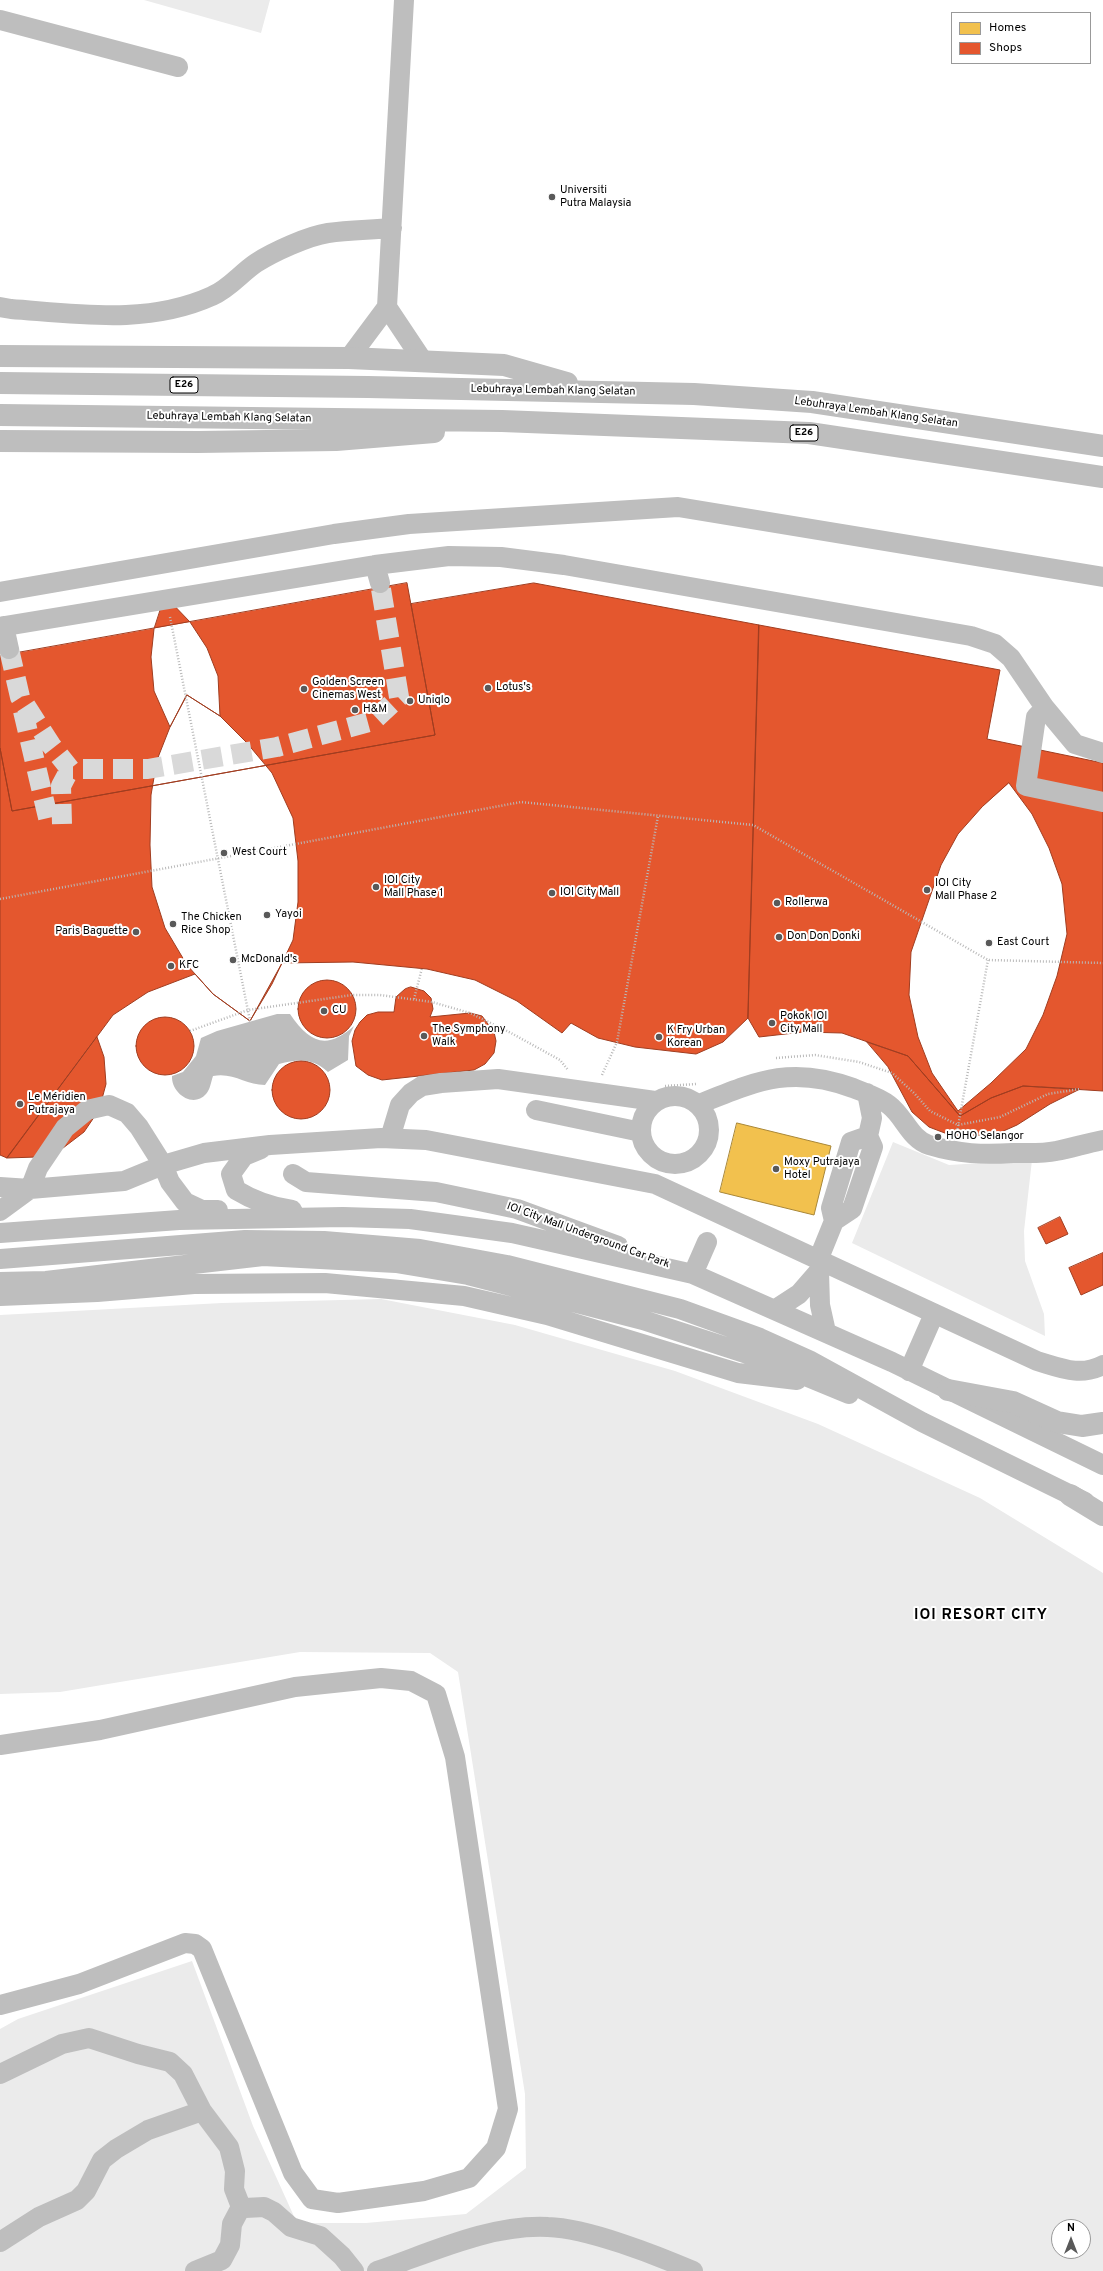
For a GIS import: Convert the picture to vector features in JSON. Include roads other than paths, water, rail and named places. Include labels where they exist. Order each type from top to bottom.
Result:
[{"type":"main road","points":[[0,356],[349,358],[504,365],[596,392]]},
{"type":"main road","name":"Lebuhraya Lembah Klang Selatan","points":[[0,383],[368,387],[694,394],[812,402],[1103,446]]},
{"type":"main road","name":"Lebuhraya Lembah Klang Selatan","points":[[0,415],[502,421],[809,433],[1103,477]]},
{"type":"main road","points":[[0,441],[198,442],[336,440],[421,434],[502,421]]},
{"type":"main road","points":[[948,1390],[1013,1402],[1057,1422],[1082,1426],[1103,1423]]},
{"type":"main road","points":[[1070,1495],[1103,1515]]},
{"type":"street","points":[[349,358],[387,307],[404,0]]},
{"type":"street","points":[[0,20],[178,67]]},
{"type":"street","points":[[0,307],[115,316],[163,312],[212,296],[230,285],[255,264],[281,250],[327,233],[392,228]]},
{"type":"street","points":[[387,307],[423,361]]},
{"type":"street","points":[[0,592],[364,530],[409,524],[678,507],[1103,577]]},
{"type":"street","points":[[9,649],[2,627],[378,574],[449,556],[500,557],[564,564],[971,636],[995,644],[1011,658],[1045,708],[1075,744],[1103,753]]},
{"type":"street","points":[[1045,708],[1036,718],[1026,786],[1103,802]]},
{"type":"street","points":[[699,1104],[754,1082],[789,1075],[836,1081],[867,1093],[889,1104],[899,1114],[909,1129],[927,1144],[954,1152],[980,1155],[1039,1153],[1103,1140]]},
{"type":"street","points":[[390,1138],[400,1105],[411,1093],[422,1086],[441,1083],[498,1079],[665,1094],[689,1098],[699,1104],[706,1113],[710,1134],[706,1145],[700,1154],[681,1164],[670,1164],[659,1160],[650,1154],[644,1144],[641,1126],[647,1110],[665,1094]]},
{"type":"street","points":[[819,1258],[834,1221],[831,1208],[851,1142],[868,1136],[872,1118],[867,1093]]},
{"type":"street","points":[[537,1104],[641,1126]]},
{"type":"street","points":[[0,1210],[30,1190],[38,1168],[65,1128],[87,1110],[109,1105],[127,1113],[139,1127],[163,1165],[170,1182],[185,1202],[202,1210],[278,1208]]},
{"type":"street","points":[[0,1188],[30,1190],[124,1181],[163,1165],[204,1153],[270,1145],[390,1138],[426,1140],[650,1182],[819,1258],[934,1314],[1030,1358],[1065,1369],[1090,1372],[1103,1365]]},
{"type":"street","points":[[270,1145],[244,1156],[231,1174],[236,1190],[255,1201],[278,1208],[343,1217]]},
{"type":"street","points":[[650,1182],[659,1160]]},
{"type":"street","name":"IOI City Mall Underground Car Park","points":[[293,1174],[306,1182],[436,1192],[517,1209],[693,1274]]},
{"type":"street","points":[[0,1233],[179,1220],[343,1217],[410,1220],[512,1233],[693,1274],[826,1332],[1103,1466]]},
{"type":"street","points":[[0,1259],[245,1240],[324,1241],[420,1249],[506,1265],[688,1312],[760,1338],[809,1360],[922,1422],[1103,1511]]},
{"type":"street","points":[[693,1274],[707,1242]]},
{"type":"street","points":[[0,1282],[46,1281],[263,1256],[396,1263],[468,1274],[643,1320],[769,1361],[922,1422]]},
{"type":"street","points":[[776,1309],[799,1294],[819,1271],[820,1305],[826,1332]]},
{"type":"street","points":[[0,1296],[97,1292],[194,1284],[325,1282],[464,1296],[547,1315],[738,1373],[821,1383]]},
{"type":"street","points":[[909,1371],[934,1314]]},
{"type":"street","points":[[0,1745],[100,1730],[295,1687],[381,1678],[411,1681],[436,1694],[455,1756],[508,2109],[496,2148],[469,2178],[424,2191],[338,2203],[312,2199],[293,2174],[202,1949],[195,1944],[186,1943],[79,1984],[0,2005]]},
{"type":"street","points":[[0,2074],[62,2044],[88,2038],[138,2054],[170,2062],[183,2074],[202,2111],[228,2148],[235,2171],[234,2189],[241,2207],[232,2224],[230,2244],[222,2260],[195,2271]]},
{"type":"street","points":[[0,2242],[39,2217],[77,2200],[86,2191],[102,2160],[116,2149],[148,2130],[202,2111]]},
{"type":"street","points":[[241,2207],[264,2207],[274,2212],[291,2227],[320,2236],[342,2256],[354,2271]]},
{"type":"street","points":[[377,2271],[442,2247],[486,2235],[524,2228],[548,2226],[594,2235],[693,2271]]},
{"type":"tunnel","points":[[9,649],[20,697],[51,745],[70,769],[148,769],[277,747],[373,721],[399,697],[380,583]]},
{"type":"tunnel","points":[[23,711],[50,826]]},
{"type":"tunnel","points":[[62,824],[61,786],[70,769]]},
{"type":"place","name":"Universiti Putra Malaysia","points":[[552,197]]},
{"type":"place","name":"Lotus's","points":[[488,688]]},
{"type":"place","name":"Golden Screen Cinemas West","points":[[304,689]]},
{"type":"place","name":"Uniqlo","points":[[410,701]]},
{"type":"place","name":"H&M","points":[[355,710]]},
{"type":"place","name":"West Court","points":[[224,853]]},
{"type":"place","name":"IOI City Mall Phase 1","points":[[376,887]]},
{"type":"place","name":"IOI City Mall Phase 2","points":[[927,890]]},
{"type":"place","name":"IOI City Mall","points":[[552,893]]},
{"type":"place","name":"Rollerwa","points":[[777,903]]},
{"type":"place","name":"Yayoi","points":[[267,915]]},
{"type":"place","name":"The Chicken Rice Shop","points":[[173,924]]},
{"type":"place","name":"Paris Baguette","points":[[136,932]]},
{"type":"place","name":"Don Don Donki","points":[[779,937]]},
{"type":"place","name":"East Court","points":[[989,943]]},
{"type":"place","name":"McDonald's","points":[[233,960]]},
{"type":"place","name":"KFC","points":[[171,966]]},
{"type":"place","name":"CU","points":[[324,1011]]},
{"type":"place","name":"Pokok IOI City Mall","points":[[772,1023]]},
{"type":"place","name":"The Symphony Walk","points":[[424,1036]]},
{"type":"place","name":"K Fry Urban Korean","points":[[659,1037]]},
{"type":"place","name":"Le Méridien Putrajaya","points":[[20,1104]]},
{"type":"place","name":"HOHO Selangor","points":[[938,1137]]},
{"type":"place","name":"Moxy Putrajaya Hotel","points":[[776,1169]]},
{"type":"district","name":"IOI RESORT CITY","points":[[981,1616]]}]
